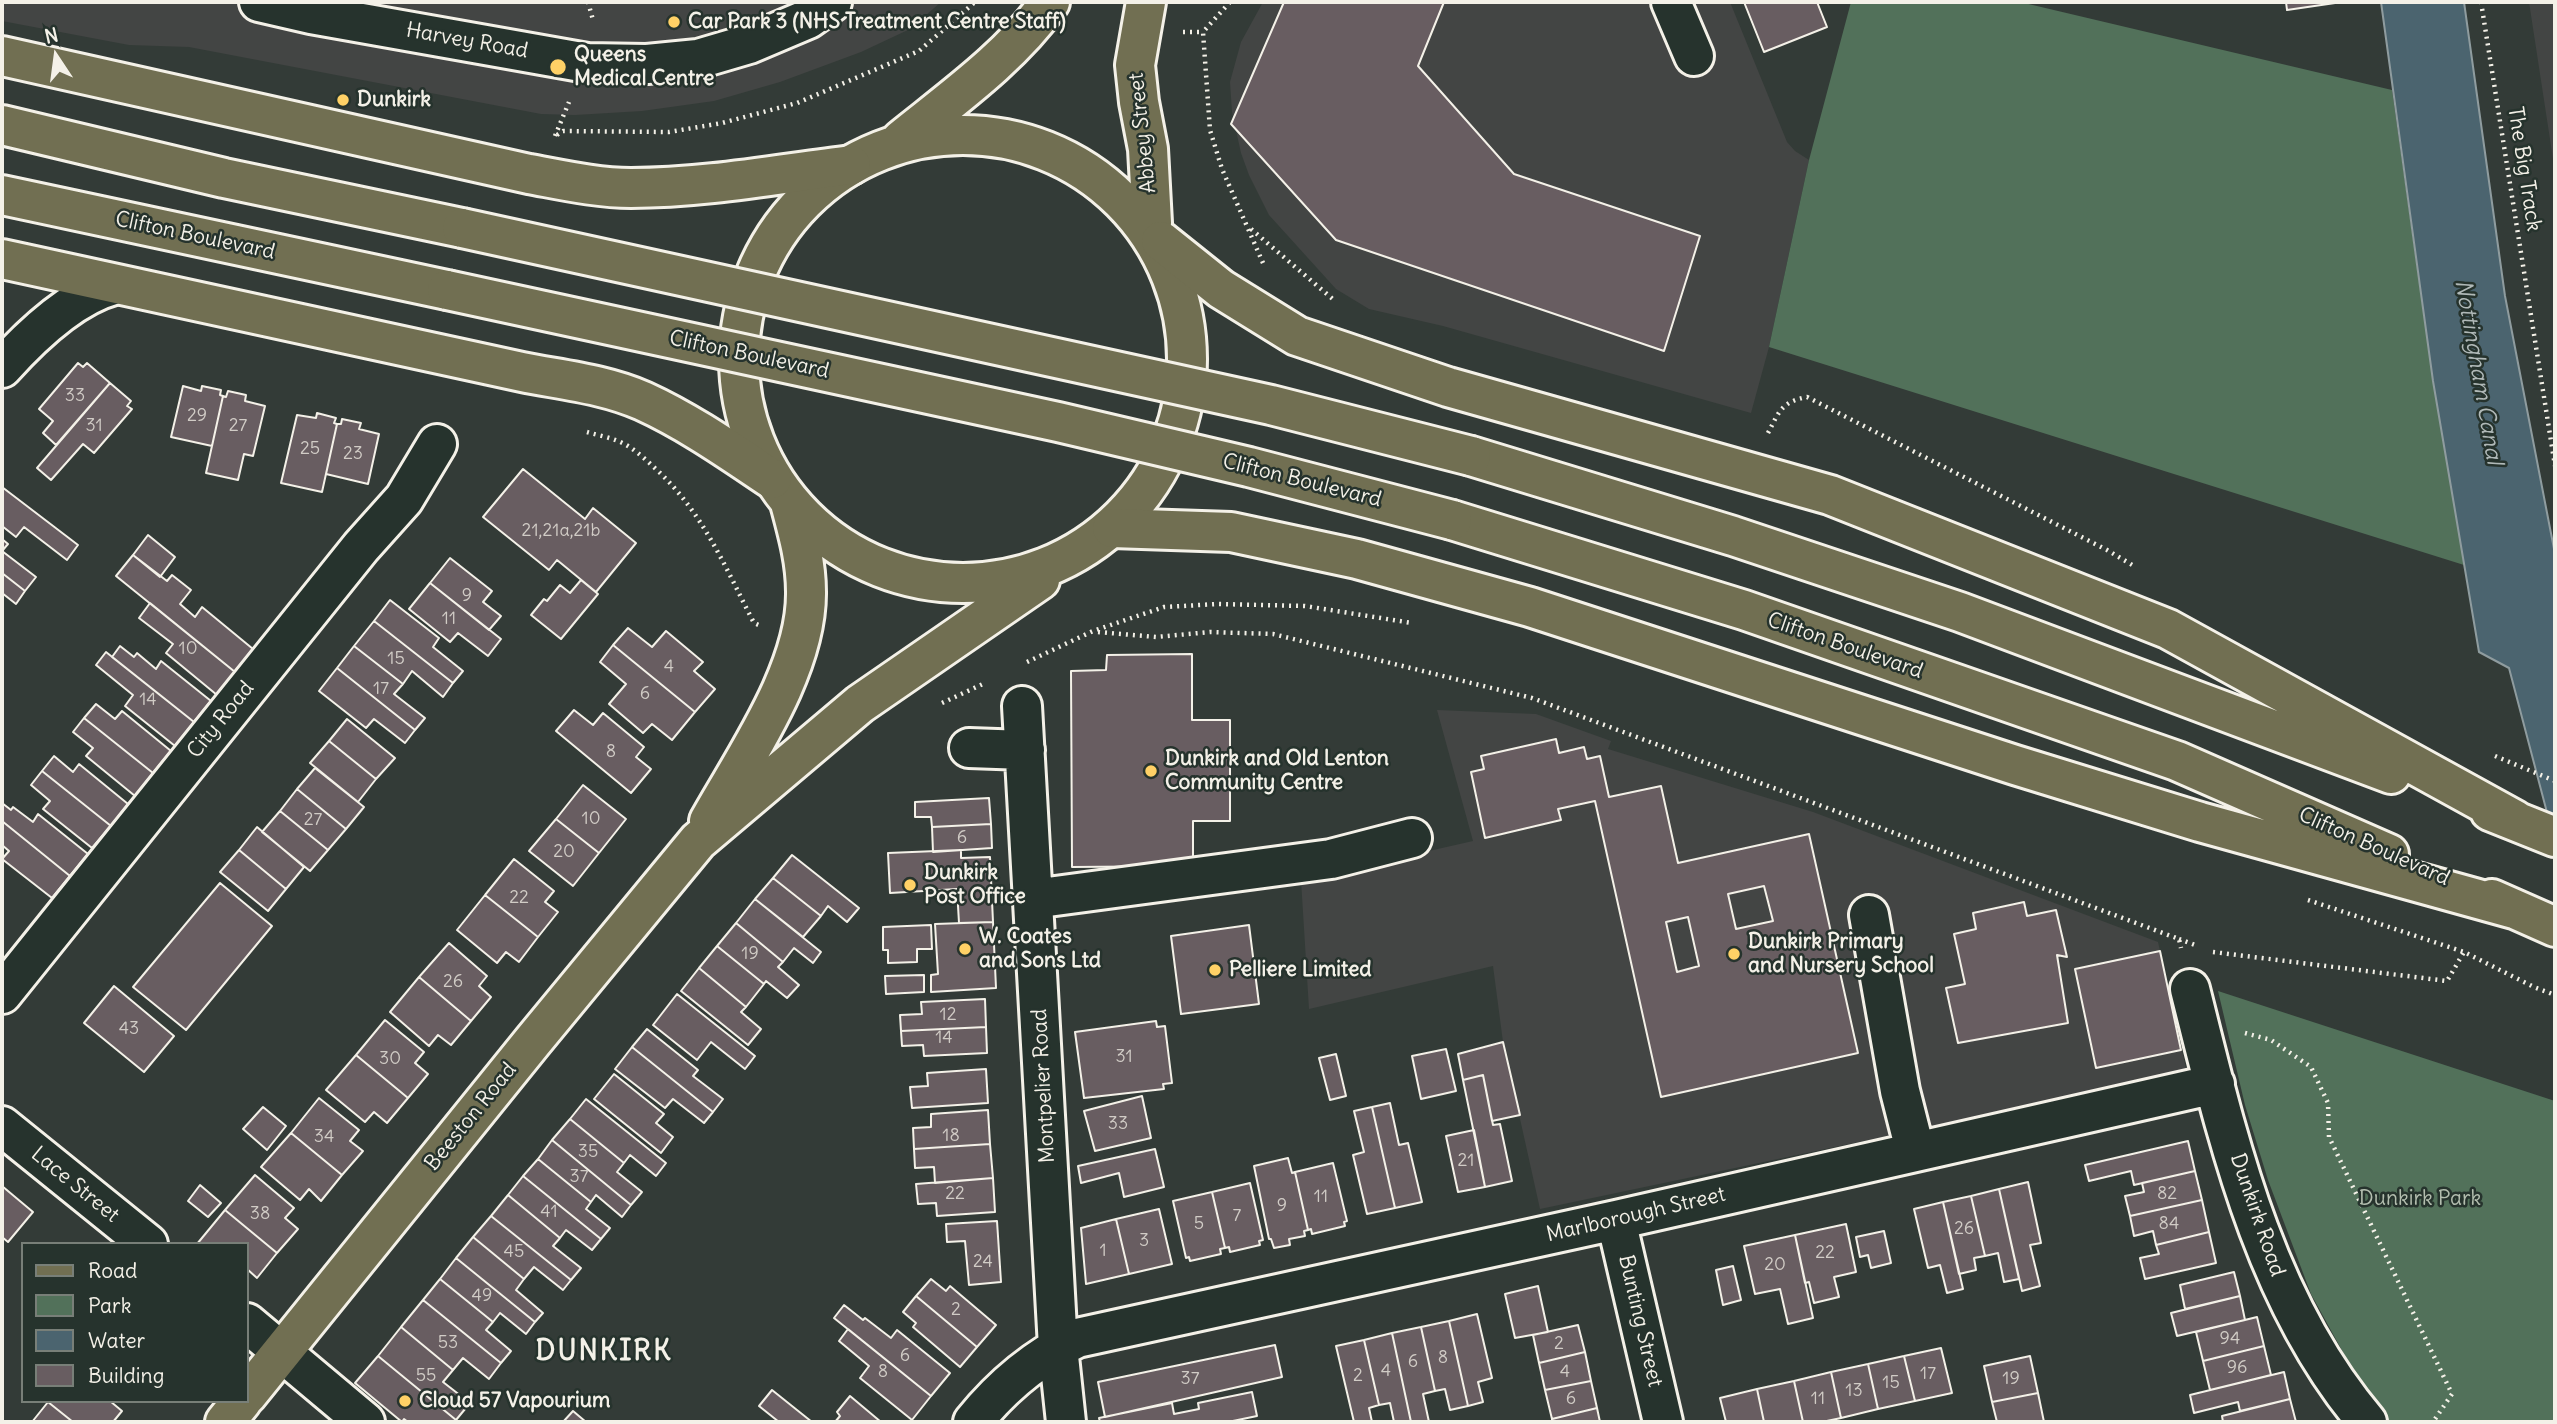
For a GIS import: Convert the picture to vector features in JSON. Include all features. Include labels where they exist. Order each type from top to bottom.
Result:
[{"type":"main road","points":[[896,144],[989,68],[1035,23],[1050,2]]},
{"type":"main road","name":"Abbey Street","points":[[1146,2],[1135,65],[1148,149],[1156,232]]},
{"type":"main road","points":[[2,56],[573,182],[628,188],[670,187],[851,164]]},
{"type":"main road","points":[[2,125],[224,178],[1271,405],[1471,456],[1733,536],[1960,612],[2555,837]]},
{"type":"main road","points":[[698,841],[786,682],[800,640],[806,595],[804,557],[781,491],[753,440],[742,394],[740,340],[751,287],[774,239],[808,197],[851,164],[896,144],[941,135],[988,134],[1031,143],[1072,159],[1108,183],[1156,232],[1221,289],[1297,336],[1448,387],[1830,495],[2168,629],[2515,820]]},
{"type":"main road","name":"Clifton Boulevard","points":[[2,195],[1058,422],[1249,467],[1452,520],[1744,610],[2177,761],[2555,927]]},
{"type":"main road","points":[[698,841],[860,704],[1089,549],[1112,528],[1144,488],[1169,439],[1183,392],[1182,341],[1176,287],[1156,232]]},
{"type":"main road","points":[[2,259],[591,385],[640,400],[685,422],[781,491],[846,552],[897,575],[953,585],[1008,582],[1062,565]]},
{"type":"main road","points":[[1112,528],[1231,532],[1357,559],[1530,607],[1989,757],[2200,822],[2514,909]]},
{"type":"main road","name":"Beeston Road","points":[[248,1394],[698,841]]},
{"type":"main road","points":[[225,1422],[240,1403]]},
{"type":"street","name":"Harvey Road","points":[[259,2],[310,14],[587,62],[647,64],[698,59],[749,44],[808,19],[832,2]]},
{"type":"street","points":[[1671,2],[1694,56]]},
{"type":"street","points":[[2,368],[37,334],[83,297],[97,289],[114,285]]},
{"type":"street","name":"City Road","points":[[2,994],[360,547],[404,499],[437,444]]},
{"type":"street","name":"Montpelier Road","points":[[1022,706],[1058,1347],[1066,1422]]},
{"type":"street","points":[[969,748],[1025,750]]},
{"type":"street","points":[[1033,899],[1331,859],[1412,838]]},
{"type":"street","points":[[1868,915],[1900,1091],[1915,1150]]},
{"type":"street","name":"Dunkirk Road","points":[[2190,989],[2240,1170],[2274,1271],[2297,1320],[2323,1365],[2367,1422]]},
{"type":"street","name":"Marlborough Street","points":[[972,1422],[1016,1375],[1058,1347],[1077,1338],[1616,1220],[2215,1084]]},
{"type":"street","name":"Lace Street","points":[[2,1126],[146,1242]]},
{"type":"street","name":"Bunting Street","points":[[1616,1220],[1663,1422]]},
{"type":"street","points":[[248,1324],[365,1422]]},
{"type":"path","points":[[555,136],[564,131],[668,132],[722,123],[797,103],[919,51],[975,2]]},
{"type":"path","points":[[1230,2],[1203,32],[1210,130],[1222,169],[1249,227],[1337,302]]},
{"type":"path","name":"The Big Track","points":[[2481,2],[2555,466]]},
{"type":"path","points":[[1766,437],[1780,409],[1793,400],[1807,397],[2107,550],[2142,571]]},
{"type":"path","points":[[585,431],[618,441],[642,455],[670,482],[700,519],[719,550],[754,623]]},
{"type":"path","points":[[1017,667],[1093,631],[1164,607],[1218,604],[1305,606],[1413,623]]},
{"type":"path","points":[[1093,631],[1156,637],[1210,632],[1273,634],[1532,698],[2179,939],[2190,989]]},
{"type":"path","points":[[941,704],[989,681]]},
{"type":"path","points":[[2305,899],[2464,952],[2555,995]]},
{"type":"path","points":[[2213,952],[2447,981],[2464,952]]},
{"type":"path","points":[[2201,1031],[2227,1027],[2271,1040],[2311,1067],[2328,1103],[2329,1137],[2452,1394],[2433,1422]]},
{"type":"shaded area","name":"Queens Medical Centre","points":[[2,2],[941,2],[910,29],[861,52],[780,82],[714,101],[642,111],[575,115],[541,114],[189,47],[129,45],[2,21]]},
{"type":"shaded area","points":[[1263,2],[1730,2],[1787,142],[1809,160],[1769,347],[1751,413],[1443,326],[1369,309],[1336,289],[1269,215],[1241,153],[1232,112],[1230,82],[1241,42]]},
{"type":"shaded area","points":[[2529,2],[2555,2],[2555,172]]},
{"type":"shaded area","name":"Dunkirk Primary and Nursery School","points":[[1437,710],[1536,714],[1611,741],[1608,749],[1813,812],[2158,942],[2187,1073],[1540,1209],[1503,1042],[1493,966],[1309,1009],[1301,880],[1473,841]]},
{"type":"green space","points":[[1851,2],[2020,2],[2392,90],[2433,381],[2464,565],[1769,347],[1809,160]]},
{"type":"green space","name":"Dunkirk Park","points":[[2218,991],[2555,1101],[2555,1422],[2386,1422],[2372,1405],[2311,1294],[2268,1180],[2245,1105]]},
{"type":"water","name":"Nottingham Canal","points":[[2381,2],[2464,2],[2505,296],[2555,554],[2555,843],[2509,668],[2479,652],[2433,381]]},
{"type":"building","points":[[1284,2],[1444,2],[1418,66],[1514,174],[1700,236],[1664,351],[1336,240],[1231,124]]},
{"type":"building","points":[[1744,2],[1817,2],[1827,27],[1764,52]]},
{"type":"building","points":[[2286,2],[2342,2],[2287,10]]},
{"type":"building","points":[[78,363],[83,367],[87,363],[110,383],[56,445],[43,433],[53,421],[39,409]]},
{"type":"building","points":[[110,383],[131,401],[127,406],[132,409],[94,453],[83,444],[51,480],[37,468]]},
{"type":"building","points":[[183,386],[201,391],[202,386],[221,390],[220,395],[223,396],[212,446],[171,437]]},
{"type":"building","points":[[228,391],[246,395],[245,401],[265,406],[253,456],[244,454],[238,480],[206,473],[223,396],[226,397]]},
{"type":"building","points":[[317,413],[336,418],[334,423],[337,424],[322,492],[281,483],[297,415],[316,418]]},
{"type":"building","points":[[342,419],[361,423],[359,429],[379,434],[368,484],[326,474],[337,424],[341,424]]},
{"type":"building","points":[[523,469],[585,519],[593,508],[636,543],[596,592],[557,560],[549,570],[483,517]]},
{"type":"building","points":[[2,487],[78,545],[67,560],[24,527],[16,537],[2,526]]},
{"type":"building","points":[[148,535],[175,557],[160,577],[133,555]]},
{"type":"building","points":[[2,539],[8,544],[2,551]]},
{"type":"building","points":[[2,551],[36,577],[25,591],[2,573]]},
{"type":"building","points":[[133,555],[167,581],[172,575],[191,590],[180,604],[195,617],[202,607],[253,649],[235,672],[116,576]]},
{"type":"building","points":[[450,558],[492,591],[483,602],[501,616],[489,630],[430,583]]},
{"type":"building","points":[[2,573],[25,591],[16,604],[2,593]]},
{"type":"building","points":[[581,580],[598,594],[561,639],[531,615],[560,585],[570,593]]},
{"type":"building","points":[[430,583],[501,639],[488,656],[458,633],[450,642],[409,609]]},
{"type":"building","points":[[390,600],[439,638],[433,647],[463,671],[453,683],[374,621]]},
{"type":"building","points":[[150,603],[235,672],[217,695],[166,653],[173,644],[139,618]]},
{"type":"building","points":[[374,621],[453,683],[443,697],[412,671],[403,684],[354,646]]},
{"type":"building","points":[[628,628],[652,647],[666,631],[703,662],[694,671],[715,689],[695,712],[613,645]]},
{"type":"building","points":[[613,645],[695,712],[672,740],[652,724],[643,733],[609,704],[626,684],[600,662]]},
{"type":"building","points":[[120,646],[134,657],[137,653],[156,669],[161,661],[211,701],[194,722],[112,657]]},
{"type":"building","points":[[354,646],[403,684],[394,694],[425,718],[415,730],[337,668]]},
{"type":"building","points":[[106,652],[194,722],[175,746],[125,706],[133,695],[96,665]]},
{"type":"building","name":"Dunkirk and Old Lenton Community Centre","points":[[1192,654],[1192,720],[1230,720],[1230,821],[1193,821],[1193,866],[1072,867],[1071,671],[1106,670],[1107,655]]},
{"type":"building","points":[[337,668],[415,730],[405,743],[374,719],[366,728],[319,691]]},
{"type":"building","points":[[96,704],[115,719],[122,711],[171,751],[153,773],[84,718]]},
{"type":"building","points":[[574,710],[593,725],[603,713],[644,747],[636,757],[651,769],[631,793],[556,731]]},
{"type":"building","points":[[84,718],[153,773],[135,796],[86,756],[93,748],[73,732]]},
{"type":"building","points":[[347,719],[395,758],[376,779],[329,741]]},
{"type":"building","points":[[1556,739],[1559,753],[1584,747],[1587,759],[1600,756],[1609,797],[1661,786],[1678,863],[1809,834],[1858,1053],[1661,1097],[1595,801],[1558,809],[1561,820],[1485,838],[1471,772],[1484,769],[1481,756]],"holes":[[[1764,886],[1773,921],[1736,929],[1728,894]],[[1688,917],[1699,966],[1677,972],[1666,922]]]},
{"type":"building","points":[[329,741],[376,779],[358,802],[310,763]]},
{"type":"building","points":[[54,756],[73,772],[79,764],[128,804],[111,826],[42,771]]},
{"type":"building","points":[[315,768],[364,807],[346,829],[297,789]]},
{"type":"building","points":[[42,771],[111,826],[92,848],[43,809],[50,801],[31,785]]},
{"type":"building","points":[[583,785],[626,819],[599,853],[556,819]]},
{"type":"building","points":[[297,789],[346,829],[328,850],[280,811]]},
{"type":"building","points":[[989,798],[991,824],[932,827],[931,817],[915,817],[915,802]]},
{"type":"building","points":[[2,803],[11,810],[13,807],[33,822],[38,814],[88,854],[70,876],[2,821]]},
{"type":"building","points":[[280,811],[328,850],[310,871],[262,832]]},
{"type":"building","points":[[556,819],[599,853],[573,886],[529,851]]},
{"type":"building","points":[[2,821],[70,876],[52,898],[2,859],[9,851],[2,845]]},
{"type":"building","points":[[991,824],[992,848],[933,852],[932,827]]},
{"type":"building","points":[[257,827],[304,867],[286,889],[239,850]]},
{"type":"building","points":[[239,850],[286,889],[268,911],[220,872]]},
{"type":"building","points":[[961,850],[961,858],[990,857],[993,922],[959,923],[957,889],[890,893],[888,853]]},
{"type":"building","points":[[792,855],[859,908],[847,922],[828,906],[821,916],[773,878]]},
{"type":"building","points":[[514,859],[554,891],[545,902],[558,912],[538,937],[485,895]]},
{"type":"building","points":[[773,878],[821,916],[803,937],[755,899]]},
{"type":"building","points":[[220,883],[272,926],[186,1030],[133,987]]},
{"type":"building","points":[[485,895],[538,937],[519,962],[506,952],[497,963],[457,930]]},
{"type":"building","points":[[755,899],[821,952],[813,963],[794,948],[783,962],[736,923]]},
{"type":"building","points":[[2024,902],[2027,916],[2056,910],[2067,957],[2057,955],[2068,1023],[1958,1043],[1946,988],[1965,984],[1954,934],[1976,929],[1973,913]]},
{"type":"building","name":"W. Coates and Sons Ltd","points":[[993,922],[996,988],[931,992],[931,975],[938,974],[935,924]]},
{"type":"building","points":[[736,923],[783,962],[778,967],[799,985],[787,998],[766,981],[764,984],[717,946]]},
{"type":"building","points":[[931,925],[932,949],[917,949],[917,962],[888,963],[888,950],[883,950],[883,927]]},
{"type":"building","name":"Pelliere Limited","points":[[1249,925],[1259,1004],[1181,1014],[1171,936]]},
{"type":"building","points":[[449,943],[487,976],[479,986],[491,997],[471,1021],[419,977]]},
{"type":"building","points":[[717,946],[764,984],[746,1007],[699,968]]},
{"type":"building","points":[[2160,951],[2181,1050],[2096,1068],[2075,969]]},
{"type":"building","points":[[699,968],[746,1007],[741,1012],[761,1029],[748,1045],[681,991]]},
{"type":"building","points":[[924,975],[924,992],[886,994],[885,976]]},
{"type":"building","points":[[419,977],[471,1021],[451,1045],[438,1035],[429,1046],[390,1012]]},
{"type":"building","points":[[114,986],[174,1036],[144,1072],[84,1023]]},
{"type":"building","points":[[677,994],[755,1056],[745,1069],[711,1042],[697,1060],[653,1025]]},
{"type":"building","points":[[985,999],[986,1027],[901,1031],[900,1015],[922,1014],[921,1002]]},
{"type":"building","points":[[385,1020],[424,1052],[415,1063],[428,1074],[408,1098],[356,1055]]},
{"type":"building","points":[[1156,1021],[1157,1027],[1165,1026],[1172,1083],[1163,1084],[1164,1089],[1084,1098],[1075,1032]]},
{"type":"building","points":[[986,1027],[987,1053],[924,1056],[923,1045],[902,1046],[901,1031]]},
{"type":"building","points":[[647,1029],[698,1070],[693,1076],[723,1099],[713,1112],[632,1047]]},
{"type":"building","points":[[1503,1042],[1520,1115],[1492,1121],[1483,1075],[1463,1080],[1458,1054]]},
{"type":"building","points":[[632,1047],[713,1112],[704,1123],[673,1099],[665,1108],[615,1069]]},
{"type":"building","points":[[1446,1049],[1456,1091],[1421,1099],[1412,1056]]},
{"type":"building","points":[[1336,1054],[1346,1096],[1330,1100],[1319,1058]]},
{"type":"building","points":[[356,1055],[408,1098],[387,1123],[374,1112],[365,1122],[326,1090]]},
{"type":"building","points":[[986,1069],[988,1103],[912,1108],[910,1087],[928,1086],[927,1073]]},
{"type":"building","points":[[614,1074],[664,1114],[656,1123],[673,1137],[661,1153],[594,1099]]},
{"type":"building","points":[[1483,1075],[1493,1125],[1500,1124],[1512,1181],[1485,1187],[1463,1080]]},
{"type":"building","points":[[1142,1096],[1151,1138],[1095,1151],[1084,1111]]},
{"type":"building","points":[[319,1098],[359,1130],[350,1141],[363,1151],[342,1175],[291,1133]]},
{"type":"building","points":[[586,1099],[666,1163],[656,1176],[630,1155],[624,1163],[570,1119]]},
{"type":"building","points":[[1390,1103],[1399,1145],[1408,1143],[1422,1202],[1395,1208],[1372,1107]]},
{"type":"building","points":[[263,1107],[286,1126],[267,1150],[243,1129]]},
{"type":"building","points":[[1372,1107],[1395,1208],[1367,1214],[1353,1155],[1364,1152],[1354,1111]]},
{"type":"building","points":[[988,1110],[990,1144],[914,1149],[913,1128],[931,1127],[931,1114]]},
{"type":"building","points":[[570,1119],[624,1163],[617,1172],[642,1192],[631,1205],[552,1140]]},
{"type":"building","points":[[1474,1130],[1485,1187],[1458,1192],[1446,1136]]},
{"type":"building","points":[[291,1133],[342,1175],[321,1201],[309,1189],[300,1200],[261,1167]]},
{"type":"building","points":[[552,1140],[631,1205],[622,1217],[596,1195],[591,1202],[538,1159]]},
{"type":"building","points":[[2188,1141],[2195,1171],[2134,1185],[2131,1171],[2089,1181],[2085,1165]]},
{"type":"building","points":[[990,1144],[993,1178],[935,1183],[934,1167],[915,1168],[914,1149]]},
{"type":"building","points":[[1155,1149],[1164,1187],[1124,1197],[1119,1173],[1081,1183],[1078,1166]]},
{"type":"building","points":[[1288,1158],[1292,1173],[1295,1172],[1308,1230],[1304,1231],[1305,1236],[1289,1239],[1290,1245],[1274,1248],[1269,1239],[1254,1166]]},
{"type":"building","points":[[538,1159],[591,1202],[586,1209],[610,1228],[601,1239],[523,1176]]},
{"type":"building","points":[[1333,1163],[1347,1221],[1344,1222],[1345,1226],[1312,1234],[1311,1229],[1308,1230],[1295,1172]]},
{"type":"building","points":[[2195,1171],[2202,1200],[2130,1216],[2125,1196],[2144,1192],[2142,1183]]},
{"type":"building","points":[[255,1175],[294,1208],[285,1218],[298,1229],[277,1253],[225,1210]]},
{"type":"building","points":[[523,1176],[601,1239],[592,1250],[566,1230],[560,1238],[508,1195]]},
{"type":"building","points":[[993,1178],[995,1212],[937,1216],[936,1203],[918,1204],[916,1184]]},
{"type":"building","points":[[2028,1182],[2041,1243],[2030,1245],[2040,1286],[2022,1291],[1999,1189]]},
{"type":"building","points":[[1250,1183],[1263,1240],[1259,1241],[1260,1245],[1230,1252],[1229,1247],[1225,1248],[1212,1192]]},
{"type":"building","points":[[200,1185],[221,1203],[208,1217],[188,1201]]},
{"type":"building","points":[[2,1186],[33,1212],[8,1242],[2,1237]]},
{"type":"building","points":[[1999,1189],[2019,1279],[2004,1282],[1998,1253],[1985,1256],[1971,1196]]},
{"type":"building","points":[[1212,1192],[1225,1248],[1220,1249],[1221,1254],[1190,1261],[1189,1257],[1186,1258],[1173,1201]]},
{"type":"building","points":[[508,1195],[560,1238],[553,1246],[581,1268],[571,1280],[491,1216]]},
{"type":"building","points":[[1971,1196],[1985,1256],[1974,1258],[1976,1270],[1959,1274],[1943,1202]]},
{"type":"building","points":[[2202,1200],[2209,1232],[2156,1245],[2153,1231],[2134,1236],[2130,1216]]},
{"type":"building","points":[[1943,1202],[1963,1289],[1947,1293],[1940,1265],[1928,1268],[1914,1209]]},
{"type":"building","points":[[1159,1209],[1172,1264],[1129,1274],[1116,1219]]},
{"type":"building","points":[[225,1210],[277,1253],[257,1278],[248,1270],[248,1242],[199,1242]]},
{"type":"building","points":[[491,1216],[571,1280],[563,1290],[534,1267],[524,1279],[473,1237]]},
{"type":"building","points":[[1116,1219],[1129,1274],[1086,1284],[1081,1228]]},
{"type":"building","points":[[997,1221],[1001,1282],[969,1285],[965,1241],[947,1242],[946,1224]]},
{"type":"building","points":[[1846,1224],[1856,1272],[1834,1277],[1839,1297],[1814,1303],[1809,1282],[1805,1283],[1795,1235]]},
{"type":"building","points":[[1884,1231],[1891,1263],[1871,1268],[1868,1255],[1860,1257],[1856,1237]]},
{"type":"building","points":[[2209,1232],[2216,1263],[2145,1279],[2140,1258],[2159,1254],[2156,1245]]},
{"type":"building","points":[[1795,1235],[1813,1318],[1788,1324],[1780,1289],[1755,1294],[1744,1246]]},
{"type":"building","points":[[473,1237],[524,1279],[516,1290],[543,1313],[535,1322],[456,1258]]},
{"type":"building","points":[[456,1258],[535,1322],[526,1334],[500,1313],[493,1322],[440,1279]]},
{"type":"building","points":[[1733,1266],[1741,1300],[1723,1305],[1716,1270]]},
{"type":"building","points":[[2234,1272],[2240,1296],[2185,1309],[2180,1285]]},
{"type":"building","points":[[440,1279],[493,1322],[486,1330],[511,1351],[501,1363],[423,1300]]},
{"type":"building","points":[[931,1279],[946,1291],[950,1286],[996,1325],[977,1347],[916,1296]]},
{"type":"building","points":[[1538,1286],[1548,1332],[1515,1338],[1505,1294]]},
{"type":"building","points":[[916,1296],[977,1347],[960,1367],[913,1327],[916,1323],[903,1312]]},
{"type":"building","points":[[2240,1296],[2245,1320],[2177,1336],[2171,1313]]},
{"type":"building","points":[[423,1300],[501,1363],[489,1379],[463,1358],[453,1370],[401,1327]]},
{"type":"building","points":[[844,1305],[891,1338],[897,1330],[950,1373],[931,1396],[834,1318]]},
{"type":"building","points":[[1477,1314],[1492,1378],[1478,1382],[1483,1402],[1468,1406],[1449,1321]]},
{"type":"building","points":[[2257,1317],[2264,1346],[2203,1361],[2196,1332]]},
{"type":"building","points":[[1449,1321],[1468,1406],[1450,1410],[1445,1389],[1435,1391],[1421,1327]]},
{"type":"building","points":[[1578,1325],[1585,1352],[1539,1363],[1533,1335]]},
{"type":"building","points":[[401,1327],[453,1370],[443,1382],[470,1403],[456,1420],[378,1356]]},
{"type":"building","points":[[1421,1327],[1435,1391],[1423,1394],[1429,1422],[1411,1422],[1392,1333]]},
{"type":"building","points":[[848,1329],[931,1396],[912,1420],[860,1378],[869,1366],[839,1341]]},
{"type":"building","points":[[1392,1333],[1411,1422],[1394,1422],[1390,1403],[1379,1405],[1364,1340]]},
{"type":"building","points":[[1364,1340],[1379,1405],[1369,1408],[1372,1422],[1354,1422],[1336,1346]]},
{"type":"building","points":[[1275,1345],[1282,1377],[1105,1417],[1098,1382]]},
{"type":"building","points":[[2264,1346],[2271,1375],[2210,1390],[2203,1361]]},
{"type":"building","points":[[1941,1348],[1952,1393],[1915,1401],[1904,1356]]},
{"type":"building","points":[[1585,1352],[1591,1381],[1545,1390],[1539,1363]]},
{"type":"building","name":"Cloud 57 Vapourium","points":[[378,1356],[459,1422],[408,1422],[404,1419],[402,1422],[355,1383]]},
{"type":"building","points":[[1904,1356],[1915,1401],[1878,1409],[1868,1364]]},
{"type":"building","points":[[2030,1356],[2038,1393],[1992,1402],[1984,1366]]},
{"type":"building","points":[[1868,1364],[1878,1409],[1841,1418],[1831,1372]]},
{"type":"building","points":[[1831,1372],[1841,1418],[1803,1422],[1794,1381]]},
{"type":"building","points":[[2284,1372],[2290,1399],[2240,1411],[2238,1402],[2194,1413],[2190,1395]]},
{"type":"building","points":[[1591,1381],[1597,1408],[1552,1419],[1545,1390]]},
{"type":"building","points":[[1794,1381],[1803,1422],[1764,1422],[1757,1389]]},
{"type":"building","points":[[1757,1389],[1764,1422],[1726,1422],[1720,1398]]},
{"type":"building","points":[[772,1390],[812,1422],[779,1422],[759,1406]]},
{"type":"building","points":[[1252,1392],[1257,1416],[1228,1422],[1100,1422],[1099,1418],[1172,1403],[1174,1414],[1199,1409],[1198,1403]]},
{"type":"building","points":[[2038,1393],[2044,1422],[1997,1422],[1992,1402]]},
{"type":"building","points":[[850,1396],[881,1422],[835,1422],[840,1416],[837,1412]]},
{"type":"building","points":[[2290,1399],[2296,1422],[2223,1422],[2222,1416]]},
{"type":"building","points":[[49,1403],[112,1403],[122,1411],[113,1422],[73,1422]]},
{"type":"building","points":[[49,1403],[73,1422],[32,1422]]},
{"type":"building","points":[[1597,1408],[1600,1422],[1552,1422],[1552,1419]]},
{"type":"building","points":[[573,1411],[586,1422],[563,1422]]},
{"type":"place","name":"Car Park 3 (NHS Treatment Centre Staff)","points":[[674,22]]},
{"type":"place","name":"Queens Medical Centre","points":[[558,67]]},
{"type":"place","name":"Dunkirk","points":[[343,100]]},
{"type":"place","name":"Dunkirk and Old Lenton Community Centre","points":[[1151,771]]},
{"type":"place","name":"Dunkirk Post Office","points":[[910,885]]},
{"type":"place","name":"W. Coates and Sons Ltd","points":[[965,949]]},
{"type":"place","name":"Dunkirk Primary and Nursery School","points":[[1734,954]]},
{"type":"place","name":"Pelliere Limited","points":[[1215,970]]},
{"type":"place","name":"Cloud 57 Vapourium","points":[[405,1401]]},
{"type":"district","name":"DUNKIRK","points":[[604,1352]]}]
